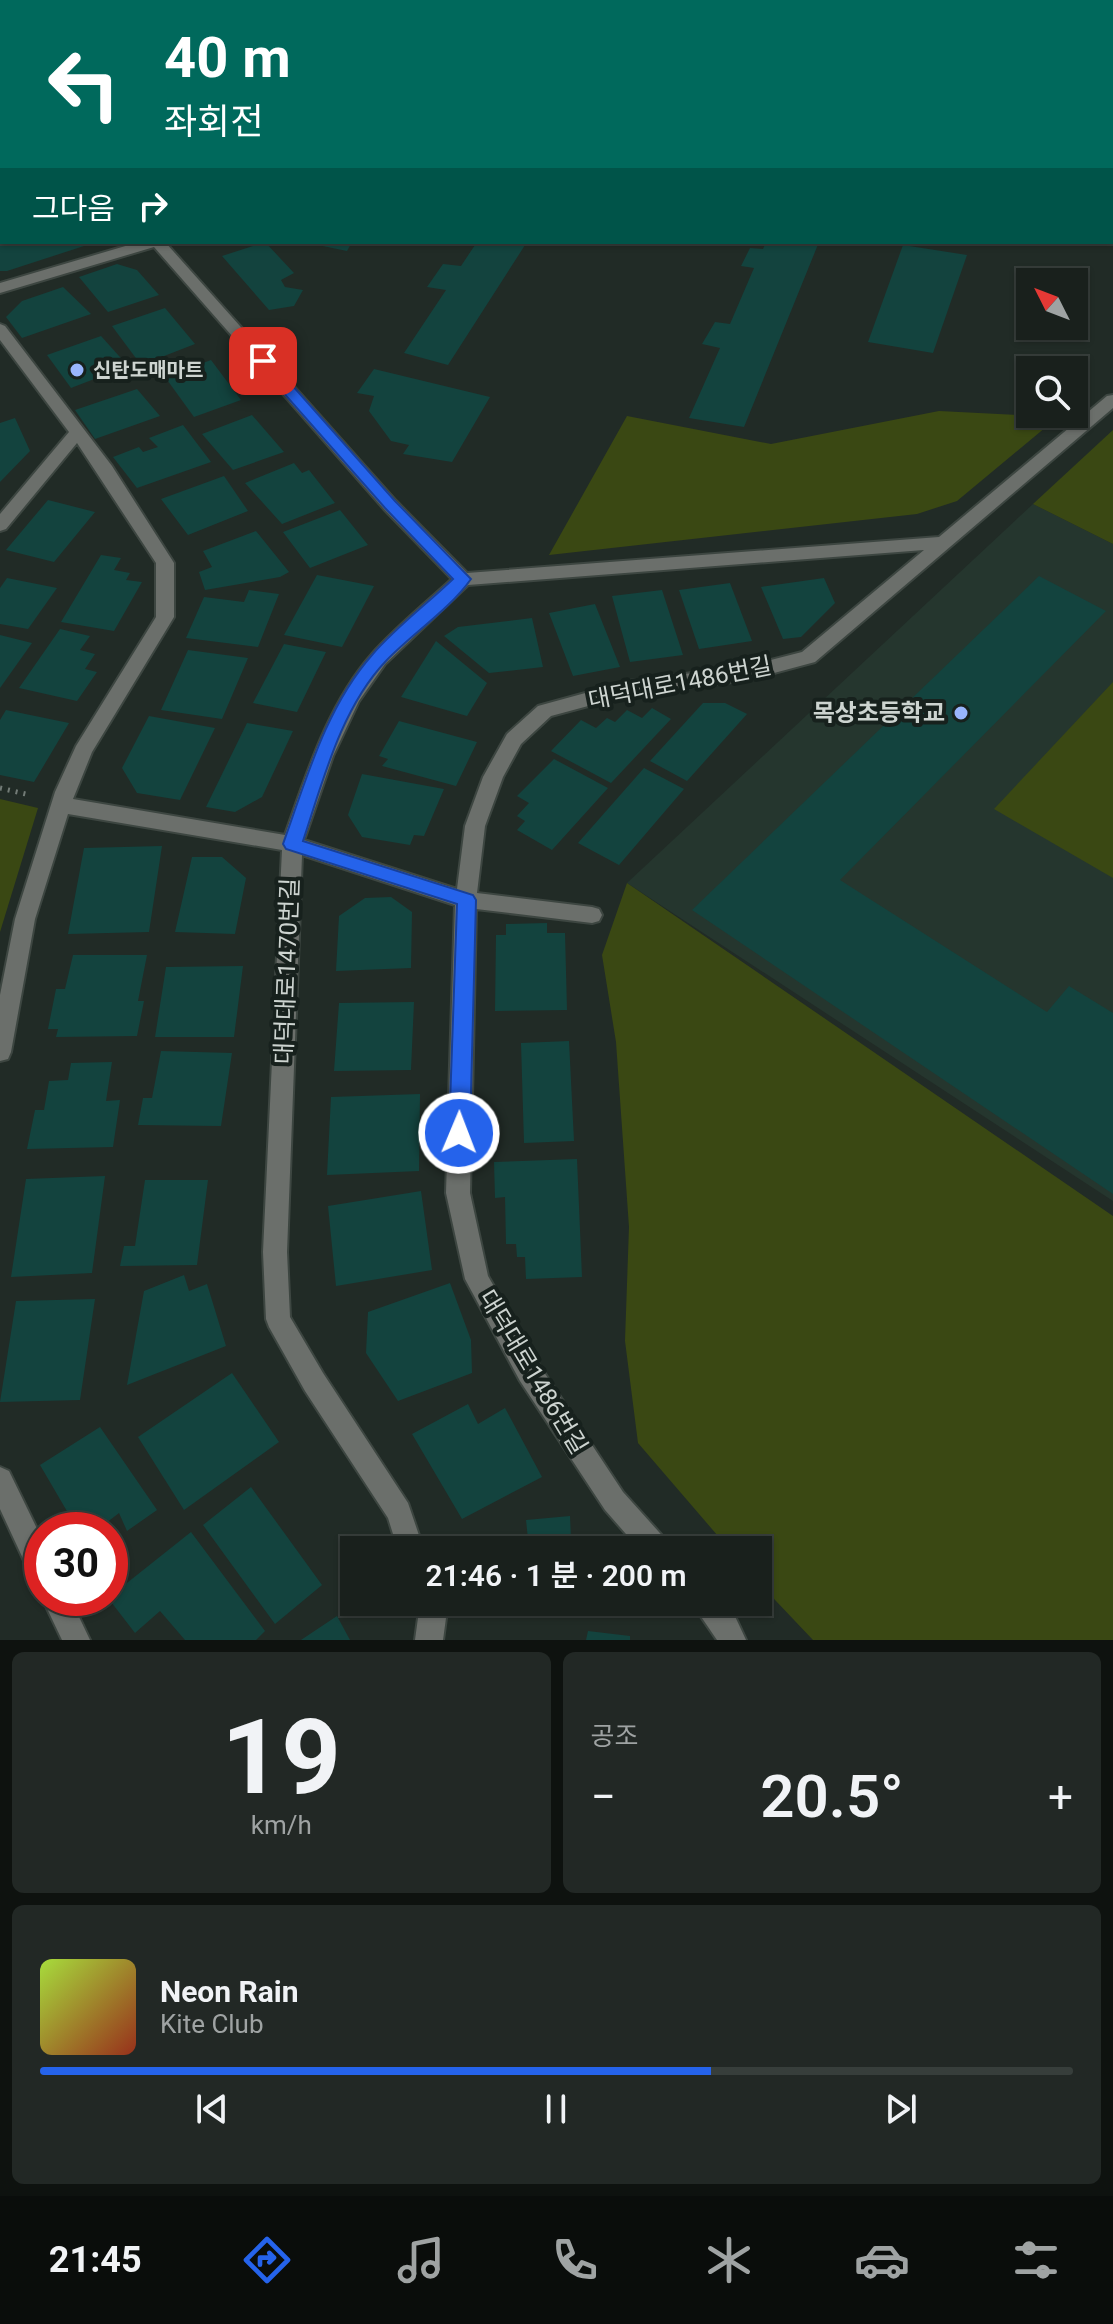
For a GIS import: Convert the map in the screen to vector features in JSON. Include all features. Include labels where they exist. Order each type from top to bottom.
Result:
[{"type":"street","points":[[0,288],[149,244]]},
{"type":"street","points":[[158,244],[390,505],[463,579],[940,543]]},
{"type":"street","points":[[0,329],[106,470],[165,563],[165,617],[83,751],[61,805],[25,919],[0,1052]]},
{"type":"street","name":"대덕대로1486번길","points":[[645,1536],[614,1501],[529,1372],[477,1279],[458,1193],[466,900],[475,826],[493,777],[514,739],[545,711],[629,688],[748,673],[808,657],[1113,400]]},
{"type":"street","points":[[0,525],[76,434]]},
{"type":"street","name":"대덕대로1470번길","points":[[407,1536],[399,1512],[314,1382],[278,1319],[275,1252],[292,844],[323,756],[351,698],[378,659],[463,579]]},
{"type":"street","points":[[61,805],[292,844],[466,900],[592,915]]},
{"type":"street","points":[[0,1480],[24,1530]]},
{"type":"street","points":[[65,1616],[76,1640]]},
{"type":"street","points":[[429,1640],[431,1616]]},
{"type":"street","points":[[718,1616],[732,1640]]},
{"type":"path","points":[[0,788],[37,797]]},
{"type":"shaded area","name":"목상초등학교","points":[[1033,504],[1113,544],[1113,1201],[627,883]]},
{"type":"green space","points":[[939,411],[1016,415],[1016,428],[1045,428],[957,501],[917,514],[549,555],[627,416],[771,444]]},
{"type":"green space","points":[[1113,430],[1113,544],[1033,504]]},
{"type":"green space","points":[[1113,682],[1113,878],[994,809]]},
{"type":"green space","points":[[0,799],[38,808],[0,932]]},
{"type":"green space","points":[[627,883],[1113,1216],[1113,1640],[813,1640],[772,1597],[772,1536],[718,1536],[638,1443],[625,1341],[629,1227],[616,1042],[602,955]]},
{"type":"building","points":[[70,244],[84,246],[0,271],[0,246]]},
{"type":"building","points":[[267,244],[294,273],[281,280],[285,287],[303,290],[294,306],[269,310],[222,256]]},
{"type":"building","points":[[313,244],[351,244],[347,251]]},
{"type":"building","points":[[476,244],[526,244],[448,365],[404,353],[446,290],[427,287],[443,264],[461,266]]},
{"type":"building","points":[[765,244],[818,244],[744,427],[689,418],[720,348],[702,344],[715,322],[730,324],[754,268],[741,266],[750,248],[763,249]]},
{"type":"building","points":[[903,245],[967,255],[933,353],[868,342]]},
{"type":"building","points":[[117,264],[137,270],[159,295],[108,312],[79,277]]},
{"type":"building","points":[[63,287],[91,314],[22,338],[6,317],[22,301]]},
{"type":"building","points":[[165,308],[195,344],[141,365],[112,326]]},
{"type":"building","points":[[101,336],[128,366],[71,388],[47,355]]},
{"type":"building","points":[[211,360],[241,400],[194,417],[165,377]]},
{"type":"building","points":[[374,369],[490,397],[452,462],[403,454],[409,445],[391,441],[369,411],[374,396],[357,393]]},
{"type":"building","points":[[137,389],[160,416],[95,439],[75,410]]},
{"type":"building","points":[[252,415],[284,452],[233,470],[202,434]]},
{"type":"building","points":[[15,418],[30,451],[0,482],[0,423]]},
{"type":"building","points":[[183,425],[211,462],[137,488],[113,457],[139,447],[143,452],[158,447],[149,438]]},
{"type":"building","points":[[294,463],[302,473],[309,470],[335,503],[282,524],[245,483]]},
{"type":"building","points":[[224,476],[248,511],[188,535],[161,499]]},
{"type":"building","points":[[48,500],[95,512],[54,562],[6,550]]},
{"type":"building","points":[[340,510],[368,545],[310,568],[283,532]]},
{"type":"building","points":[[256,531],[289,572],[280,577],[205,590],[199,572],[212,567],[203,551]]},
{"type":"building","points":[[101,555],[121,558],[114,570],[130,573],[126,580],[142,582],[114,631],[61,622]]},
{"type":"building","points":[[317,575],[374,586],[342,647],[284,635]]},
{"type":"building","points":[[1039,576],[1106,611],[840,880],[1047,1012],[1069,986],[1113,1013],[1113,1194],[692,910]]},
{"type":"building","points":[[7,578],[57,588],[28,629],[0,624],[0,588]]},
{"type":"building","points":[[824,578],[835,603],[801,637],[783,639],[761,587]]},
{"type":"building","points":[[730,583],[752,641],[699,649],[679,590]]},
{"type":"building","points":[[249,590],[279,594],[258,647],[186,638],[204,597],[244,602]]},
{"type":"building","points":[[662,590],[683,655],[630,662],[612,596]]},
{"type":"building","points":[[595,604],[620,667],[573,676],[549,613]]},
{"type":"building","points":[[532,618],[543,667],[489,673],[444,636],[458,627]]},
{"type":"building","points":[[60,629],[90,636],[80,650],[95,654],[85,669],[97,672],[77,701],[19,688]]},
{"type":"building","points":[[0,635],[32,643],[0,688]]},
{"type":"building","points":[[436,641],[487,683],[467,716],[401,697]]},
{"type":"building","points":[[284,644],[326,652],[297,712],[253,703]]},
{"type":"building","points":[[188,650],[248,658],[222,719],[161,710]]},
{"type":"building","points":[[703,703],[725,703],[747,714],[687,781],[650,761]]},
{"type":"building","points":[[652,708],[671,719],[611,783],[551,751],[581,720],[596,728],[607,718],[615,722],[627,710],[642,718]]},
{"type":"building","points":[[6,710],[69,723],[34,782],[0,775],[0,720]]},
{"type":"building","points":[[149,716],[215,728],[180,800],[137,793],[122,768]]},
{"type":"building","points":[[399,721],[477,742],[456,786],[382,766],[388,759],[379,756]]},
{"type":"building","points":[[247,723],[293,731],[262,797],[235,812],[206,807]]},
{"type":"building","points":[[554,759],[608,788],[552,850],[517,830],[525,821],[517,816],[529,803],[517,796]]},
{"type":"building","points":[[644,768],[684,789],[619,865],[578,843]]},
{"type":"building","points":[[362,774],[444,789],[424,836],[414,835],[410,845],[362,837],[348,815]]},
{"type":"building","points":[[162,846],[149,932],[68,934],[84,848]]},
{"type":"building","points":[[192,857],[222,857],[246,878],[235,934],[175,932]]},
{"type":"building","points":[[391,897],[412,912],[411,968],[336,971],[339,916],[365,898]]},
{"type":"building","points":[[547,923],[547,933],[565,933],[567,1010],[495,1011],[496,935],[506,935],[506,924]]},
{"type":"building","points":[[73,955],[147,955],[138,1001],[144,1001],[137,1036],[56,1037],[58,1029],[48,1029],[56,989],[65,989]]},
{"type":"building","points":[[243,966],[234,1037],[155,1037],[166,967]]},
{"type":"building","points":[[414,1002],[411,1070],[334,1071],[339,1003]]},
{"type":"building","points":[[569,1041],[574,1141],[524,1143],[521,1043]]},
{"type":"building","points":[[161,1051],[232,1053],[221,1126],[138,1125],[143,1098],[152,1098]]},
{"type":"building","points":[[112,1062],[106,1101],[120,1100],[113,1147],[27,1149],[35,1110],[44,1110],[49,1081],[68,1080],[71,1063]]},
{"type":"building","points":[[420,1094],[419,1171],[327,1175],[331,1097]]},
{"type":"building","points":[[577,1159],[582,1277],[526,1279],[525,1257],[517,1257],[516,1244],[506,1244],[505,1197],[495,1198],[494,1162]]},
{"type":"building","points":[[105,1176],[92,1273],[11,1277],[26,1179]]},
{"type":"building","points":[[145,1180],[208,1180],[197,1265],[120,1266],[124,1246],[135,1246]]},
{"type":"building","points":[[421,1191],[432,1270],[336,1286],[328,1206]]},
{"type":"building","points":[[184,1275],[189,1291],[207,1284],[226,1346],[127,1385],[144,1291]]},
{"type":"building","points":[[450,1283],[471,1340],[472,1373],[398,1401],[366,1353],[368,1312]]},
{"type":"building","points":[[95,1299],[80,1400],[0,1402],[16,1301]]},
{"type":"building","points":[[232,1373],[279,1442],[184,1510],[138,1437]]},
{"type":"building","points":[[468,1404],[478,1424],[505,1408],[542,1477],[462,1519],[412,1434]]},
{"type":"building","points":[[100,1427],[157,1510],[128,1530],[128,1512],[67,1512],[40,1465]]},
{"type":"building","points":[[251,1487],[322,1585],[275,1624],[203,1525]]},
{"type":"building","points":[[570,1516],[571,1536],[528,1536],[526,1520]]},
{"type":"building","points":[[191,1532],[265,1631],[256,1640],[185,1640],[160,1611],[135,1633],[122,1616],[128,1616],[128,1582]]},
{"type":"building","points":[[337,1616],[350,1640],[301,1640]]},
{"type":"building","points":[[588,1631],[630,1636],[630,1640],[586,1640]]},
{"type":"place","name":"신탄도매마트","points":[[77,370]]},
{"type":"place","name":"목상초등학교","points":[[961,713]]},
{"type":"route","points":[[263,361],[390,505],[463,579],[378,659],[351,698],[323,756],[292,844],[466,900],[459,1133]]}]
